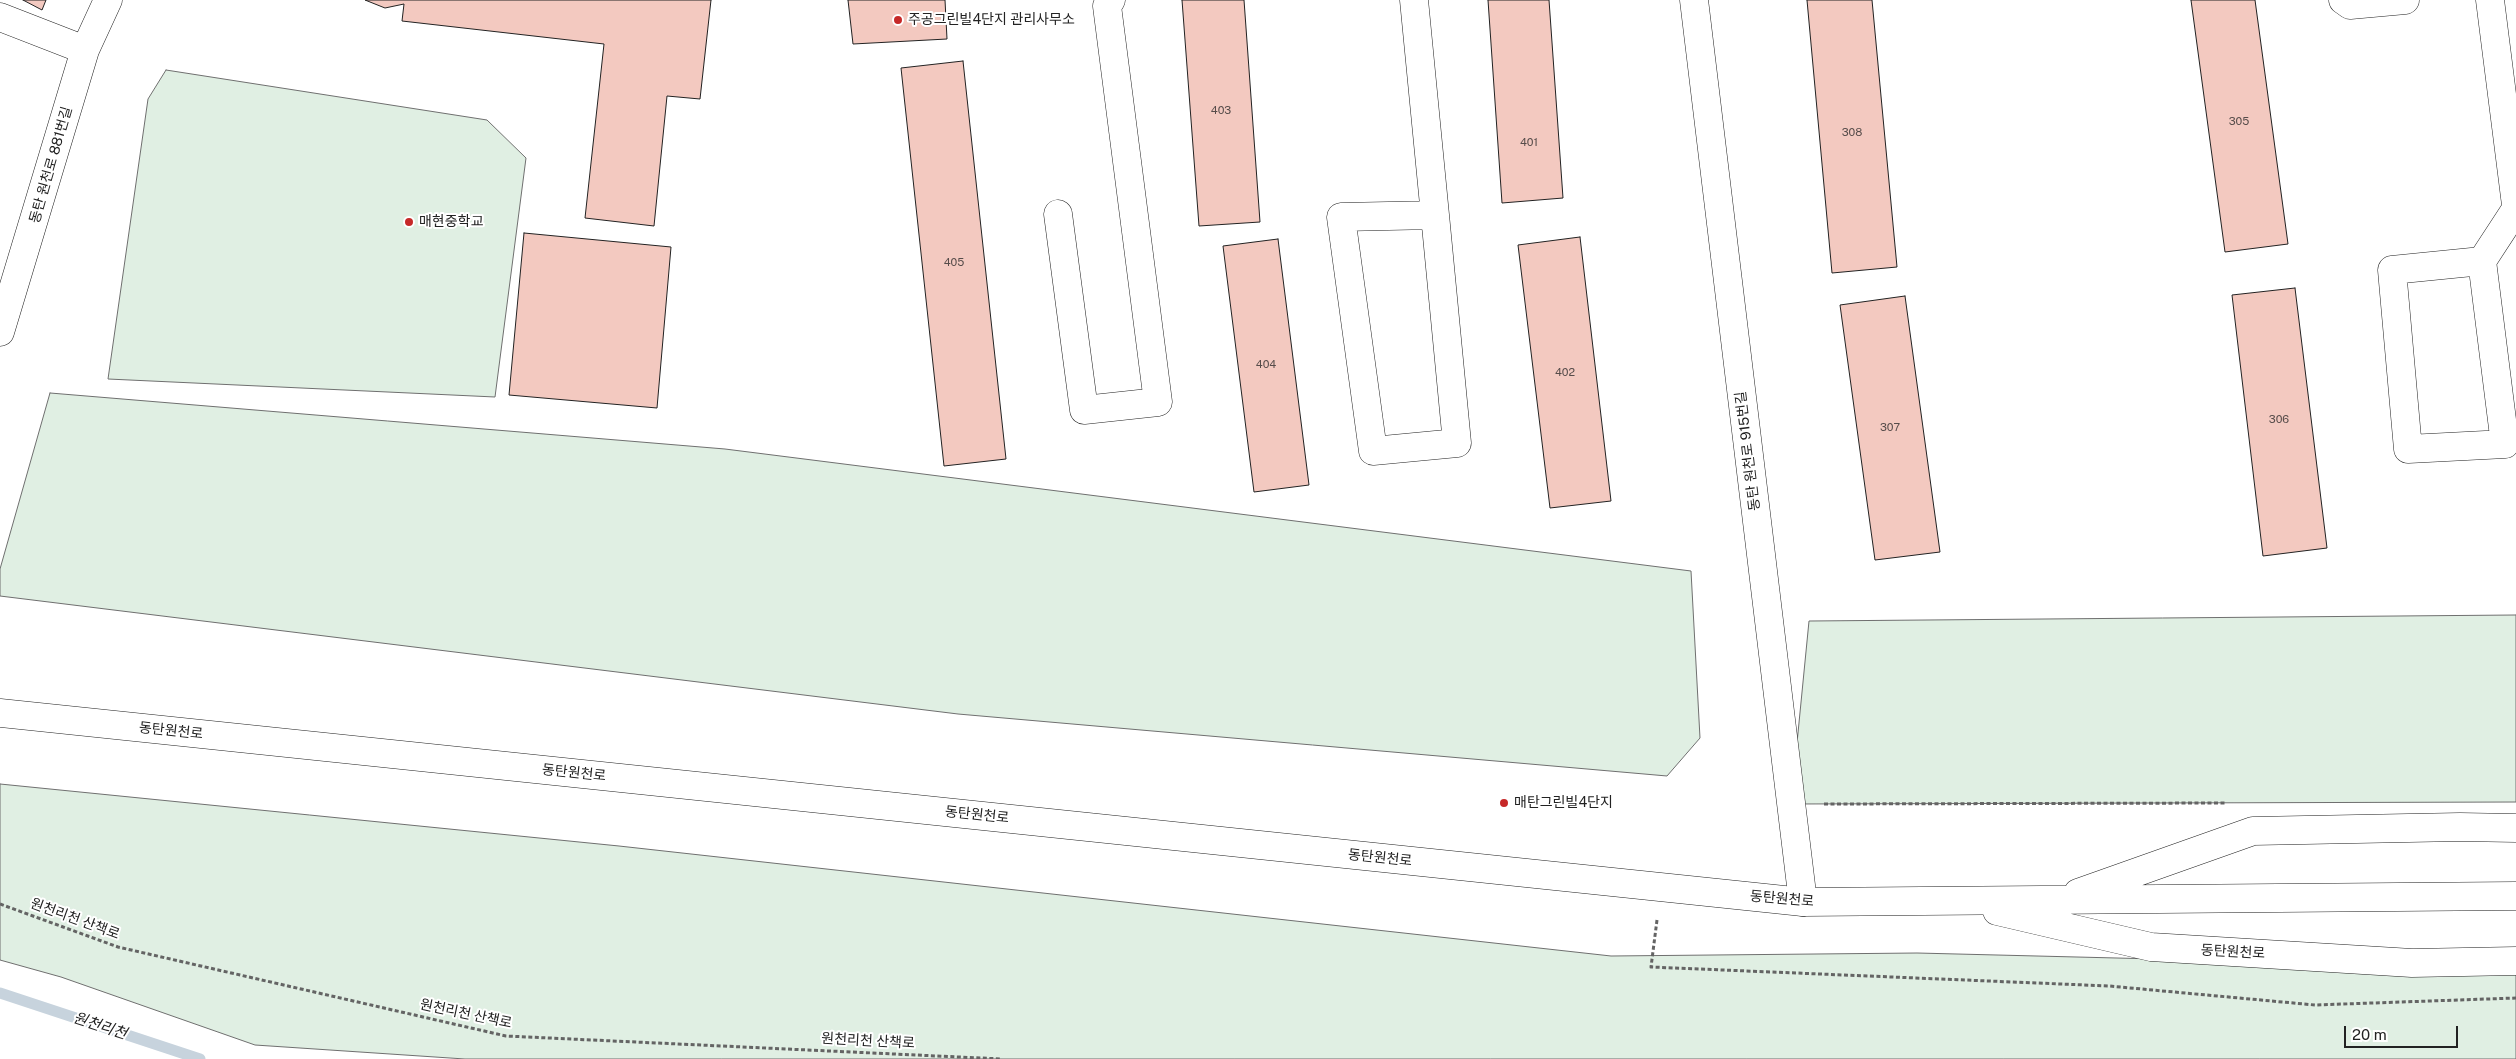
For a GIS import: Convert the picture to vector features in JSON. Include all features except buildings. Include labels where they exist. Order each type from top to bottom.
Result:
[{"type":"main road","name":"동탄 원천로 881번길","points":[[0,332],[85,50],[108,0]]},
{"type":"main road","points":[[1058,214],[1084,410],[1158,402],[1107,6],[1111,0]]},
{"type":"main road","points":[[1414,0],[1435,215],[1457,443],[1373,451],[1341,217],[1435,215]]},
{"type":"main road","name":"동탄 원천로 915번길","points":[[1694,0],[1803,902]]},
{"type":"main road","points":[[2343,0],[2350,5],[2405,0]]},
{"type":"main road","points":[[2490,0],[2516,205]]},
{"type":"main road","points":[[0,17],[85,50]]},
{"type":"main road","points":[[2482,261],[2392,270],[2408,449],[2506,444],[2482,261],[2516,209]]},
{"type":"main road","name":"동탄원천로","points":[[0,713],[1803,902],[2516,896]]},
{"type":"main road","name":"동탄원천로","points":[[2057,900],[2253,831],[2516,828]]},
{"type":"main road","name":"동탄원천로","points":[[1954,901],[2151,947],[2412,963],[2516,961]]},
{"type":"path","points":[[1791,804],[2228,803]]},
{"type":"path","points":[[1662,888],[1650,966],[2109,986],[2315,1005],[2516,998]]},
{"type":"path","name":"원천리천 산책로","points":[[0,904],[118,947],[506,1036],[1002,1059]]},
{"type":"green space","points":[[166,70],[487,120],[526,158],[495,397],[108,379],[148,99]]},
{"type":"green space","points":[[50,393],[725,449],[1691,571],[1700,738],[1667,776],[958,714],[0,596],[0,569]]},
{"type":"green space","points":[[2516,615],[2516,802],[1791,804],[1809,621]]},
{"type":"green space","points":[[0,784],[619,846],[1611,956],[1917,953],[2516,968],[2516,1059],[465,1059],[255,1045],[61,977],[0,960]]},
{"type":"waterway","name":"원천리천","points":[[0,993],[200,1059]]},
{"type":"place","name":"주공그린빌4단지 관리사무소","points":[[898,20]]},
{"type":"place","name":"매현중학교","points":[[409,222]]},
{"type":"place","name":"매탄그린빌4단지","points":[[1504,803]]}]
